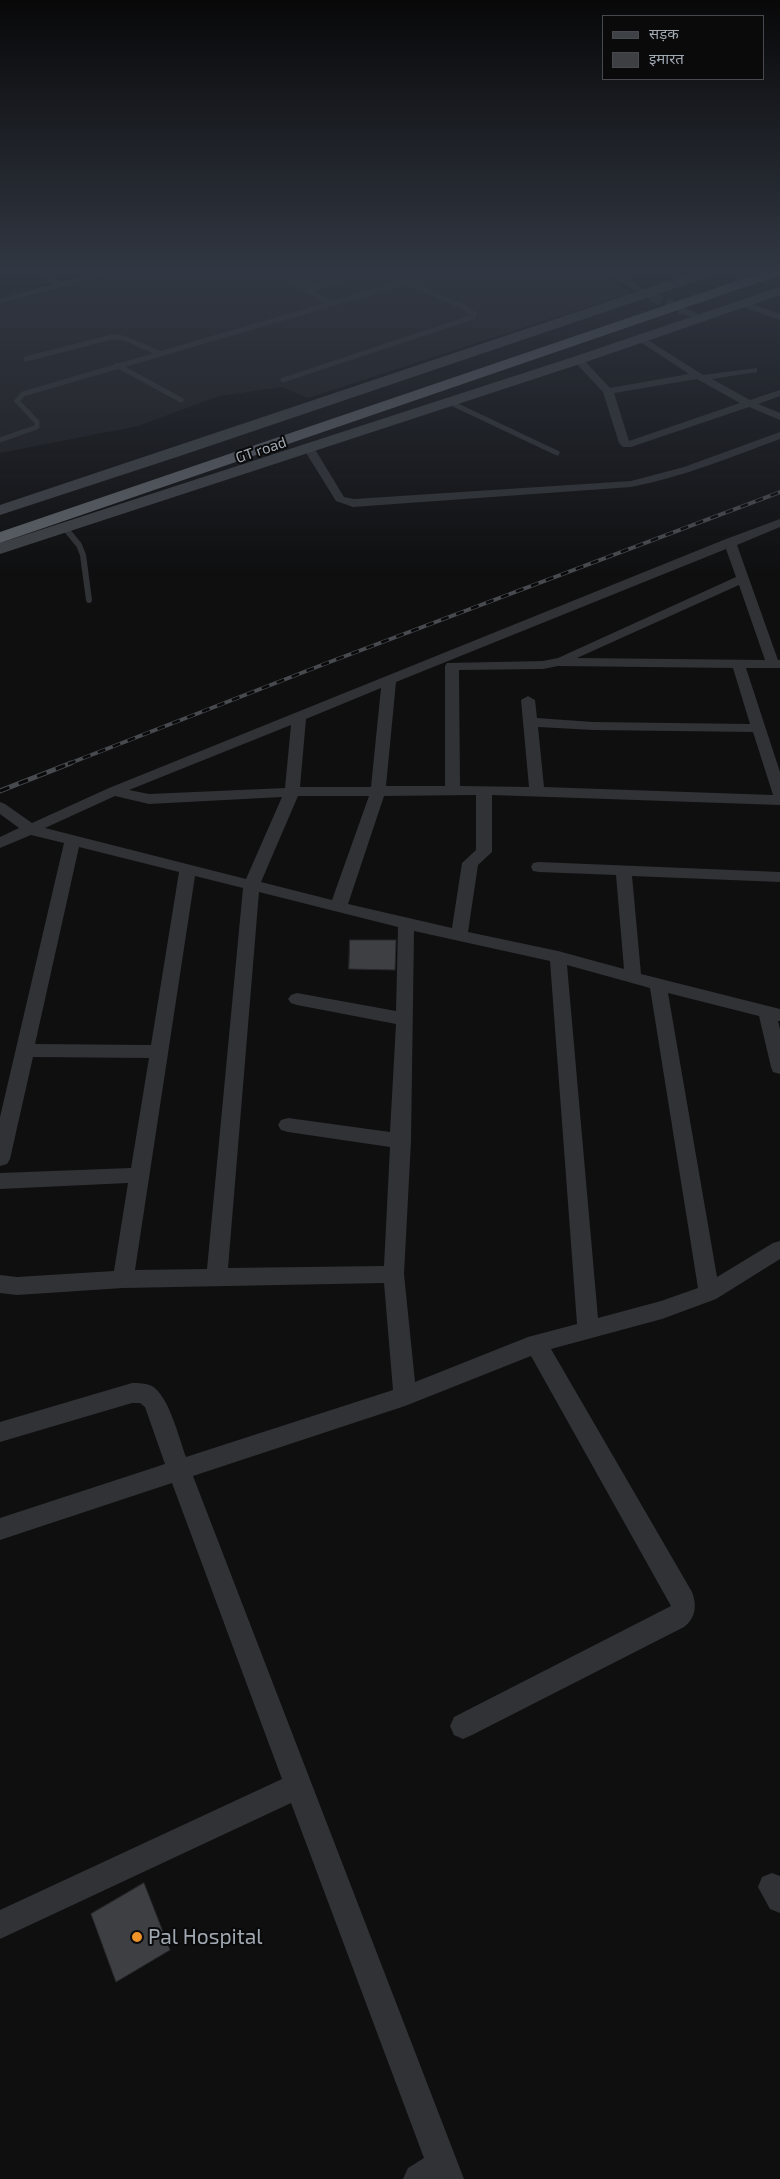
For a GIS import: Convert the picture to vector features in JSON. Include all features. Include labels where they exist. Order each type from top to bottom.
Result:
[{"type":"highway","name":"GT road","points":[[0,520],[435,374]]},
{"type":"highway","name":"GT road","points":[[0,538],[480,374]]},
{"type":"main road","points":[[0,510],[412,374]]},
{"type":"main road","points":[[0,549],[536,374]]},
{"type":"street","points":[[591,374],[608,391],[624,443],[628,445],[780,393]]},
{"type":"street","points":[[695,374],[750,404],[780,417]]},
{"type":"street","points":[[608,391],[725,374]]},
{"type":"street","points":[[309,448],[340,499],[346,502],[359,503],[631,484],[655,479],[780,435]]},
{"type":"street","points":[[0,843],[114,791],[390,682],[730,542],[780,524]]},
{"type":"street","points":[[453,791],[452,666],[543,665],[558,662],[776,664],[730,542]]},
{"type":"street","points":[[558,662],[743,579]]},
{"type":"street","points":[[738,663],[780,796]]},
{"type":"street","points":[[339,905],[378,791],[390,682]]},
{"type":"street","points":[[528,700],[537,791]]},
{"type":"street","points":[[216,1276],[251,886],[292,792],[298,718]]},
{"type":"street","points":[[529,722],[761,734],[780,739]]},
{"type":"street","points":[[459,935],[470,863],[484,852],[484,790]]},
{"type":"street","points":[[114,791],[149,799],[292,792],[484,790],[780,800]]},
{"type":"street","points":[[0,807],[32,830],[251,886],[339,905],[406,924],[558,957],[774,1014],[780,1067]]},
{"type":"street","points":[[0,1159],[73,840]]},
{"type":"street","points":[[539,867],[780,877]]},
{"type":"street","points":[[123,1279],[188,869]]},
{"type":"street","points":[[624,872],[633,978]]},
{"type":"street","points":[[404,1396],[394,1274],[401,1141],[406,924]]},
{"type":"street","points":[[558,957],[588,1330]]},
{"type":"street","points":[[658,983],[709,1293]]},
{"type":"street","points":[[297,999],[405,1019]]},
{"type":"street","points":[[24,1050],[159,1052]]},
{"type":"street","points":[[288,1125],[401,1141]]},
{"type":"street","points":[[0,1181],[140,1175]]},
{"type":"street","points":[[0,1529],[404,1396],[536,1344],[662,1310],[709,1293],[779,1251]]},
{"type":"street","points":[[0,1284],[17,1286],[123,1279],[216,1276],[394,1274]]},
{"type":"street","points":[[463,1726],[674,1618],[681,1614],[684,1609],[684,1601],[536,1344]]},
{"type":"street","points":[[0,1432],[132,1393],[144,1394],[154,1401],[178,1470],[298,1786],[437,2174]]},
{"type":"street","points":[[0,1926],[298,1786]]},
{"type":"lane","points":[[0,440],[37,427],[36,422],[17,401],[20,396],[89,374]]},
{"type":"lane","points":[[132,374],[181,400]]},
{"type":"lane","points":[[283,380],[302,374]]},
{"type":"lane","points":[[449,402],[557,453]]},
{"type":"lane","points":[[65,528],[80,545],[89,600]]},
{"type":"shaded area","points":[[0,374],[383,374],[308,398],[282,387],[219,396],[138,426],[0,453]]},
{"type":"building","points":[[350,940],[396,940],[395,970],[349,969]]},
{"type":"building","points":[[144,1883],[170,1950],[116,1982],[91,1914]]},
{"type":"railway","points":[[68,764],[327,663],[780,492]]},
{"type":"railway","points":[[0,791],[71,763]]},
{"type":"place","name":"Pal Hospital","points":[[137,1937]]}]
